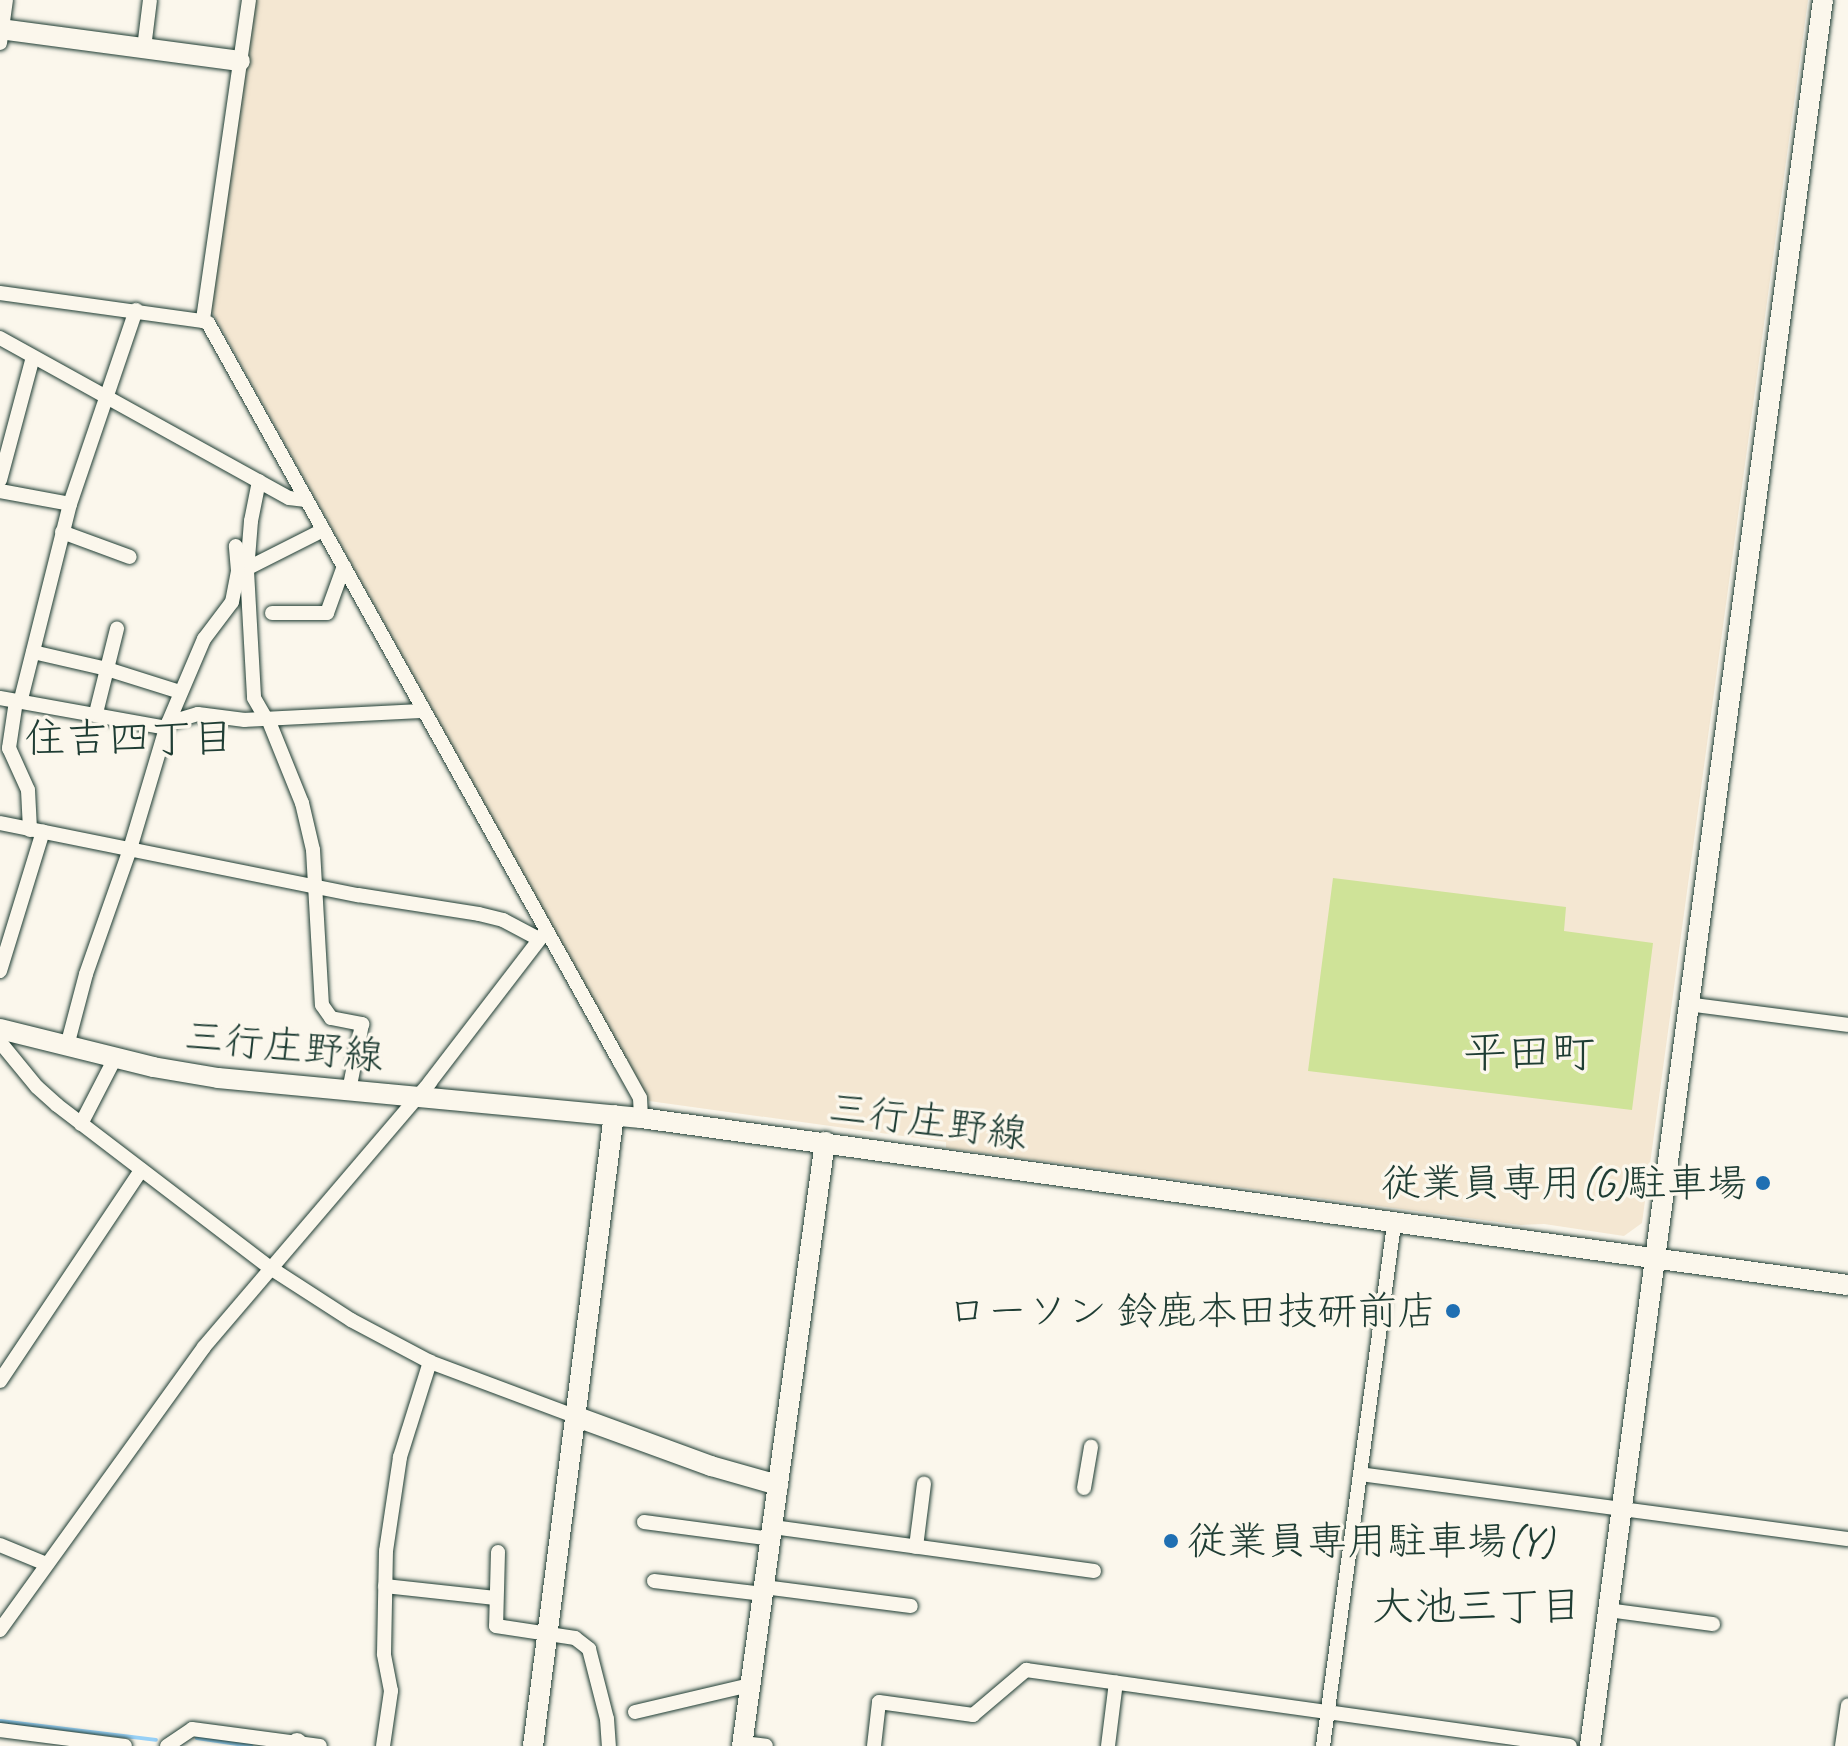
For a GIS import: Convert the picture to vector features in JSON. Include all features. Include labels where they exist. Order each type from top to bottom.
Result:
[{"type":"street","points":[[6,0],[1,34],[240,61]]},
{"type":"street","points":[[144,48],[150,0]]},
{"type":"street","points":[[203,321],[249,0]]},
{"type":"street","points":[[1590,1746],[1823,0]]},
{"type":"street","points":[[0,293],[136,310],[208,323],[424,711],[542,935],[640,1098],[641,1118]]},
{"type":"street","points":[[0,971],[37,830],[28,790],[9,748],[70,504],[136,310]]},
{"type":"street","points":[[0,338],[289,498],[306,500]]},
{"type":"street","points":[[0,480],[33,357]]},
{"type":"street","points":[[67,1046],[86,974],[130,849],[167,725],[204,639],[232,602],[242,571],[259,481]]},
{"type":"street","points":[[0,491],[70,504]]},
{"type":"street","points":[[242,571],[284,547],[323,530]]},
{"type":"street","points":[[62,532],[130,557]]},
{"type":"street","points":[[236,546],[242,571],[254,698],[267,719],[302,803],[313,850],[322,1005],[331,1018],[362,1024],[349,1091]]},
{"type":"street","points":[[272,613],[327,613],[344,566]]},
{"type":"street","points":[[96,713],[117,629]]},
{"type":"street","points":[[33,652],[107,669],[180,692]]},
{"type":"street","points":[[0,698],[167,725],[198,714],[267,719],[424,711]]},
{"type":"street","points":[[0,823],[315,887],[479,914],[542,935]]},
{"type":"street","points":[[0,1630],[204,1347],[416,1097],[542,935]]},
{"type":"street","points":[[1687,1004],[1848,1025]]},
{"type":"street","points":[[1,1043],[37,1087],[81,1124],[269,1267],[351,1320],[430,1362],[711,1466],[778,1485]]},
{"type":"street","name":"三行庄野線","points":[[1,1043],[67,1046],[218,1078],[614,1115],[825,1142],[1394,1224],[1848,1285]]},
{"type":"street","points":[[81,1124],[115,1058]]},
{"type":"street","points":[[533,1746],[614,1115]]},
{"type":"street","points":[[766,1746],[742,1744],[825,1142]]},
{"type":"street","points":[[0,1381],[141,1170]]},
{"type":"street","points":[[1323,1746],[1394,1224]]},
{"type":"street","points":[[383,1746],[391,1691],[384,1654],[386,1551],[400,1457],[430,1362]]},
{"type":"street","points":[[1084,1488],[1091,1447]]},
{"type":"street","points":[[1360,1474],[1848,1539]]},
{"type":"street","points":[[916,1547],[924,1484]]},
{"type":"street","points":[[644,1522],[916,1547],[1094,1571]]},
{"type":"street","points":[[0,1545],[46,1564]]},
{"type":"street","points":[[498,1552],[496,1626],[575,1638],[589,1649],[607,1719],[609,1746]]},
{"type":"street","points":[[654,1581],[911,1606]]},
{"type":"street","points":[[385,1586],[495,1598]]},
{"type":"street","points":[[1608,1610],[1713,1624]]},
{"type":"street","points":[[874,1746],[879,1702],[973,1715],[1026,1670],[1570,1746]]},
{"type":"street","points":[[1108,1746],[1116,1682]]},
{"type":"street","points":[[635,1712],[750,1685]]},
{"type":"street","points":[[1842,1746],[1848,1705]]},
{"type":"street","points":[[167,1746],[192,1729],[320,1746]]},
{"type":"street","points":[[0,1730],[58,1742],[125,1746]]},
{"type":"shaded area","points":[[253,0],[1808,0],[1642,1223],[1624,1236],[1544,1224],[1520,1225],[946,1148],[946,1142],[649,1101],[211,310]]},
{"type":"green space","points":[[1333,878],[1566,907],[1564,931],[1653,943],[1632,1110],[1308,1071]]},
{"type":"waterway","points":[[0,1721],[156,1740]]},
{"type":"waterway","points":[[197,1738],[251,1746]]},
{"type":"place","name":"従業員専用(G)駐車場","points":[[1763,1183]]},
{"type":"place","name":"ローソン 鈴鹿本田技研前店","points":[[1453,1311]]},
{"type":"place","name":"従業員専用駐車場(Y)","points":[[1171,1541]]},
{"type":"district","name":"住吉四丁目","points":[[129,739]]},
{"type":"district","name":"平田町","points":[[1529,1053]]},
{"type":"district","name":"大池三丁目","points":[[1477,1607]]}]
